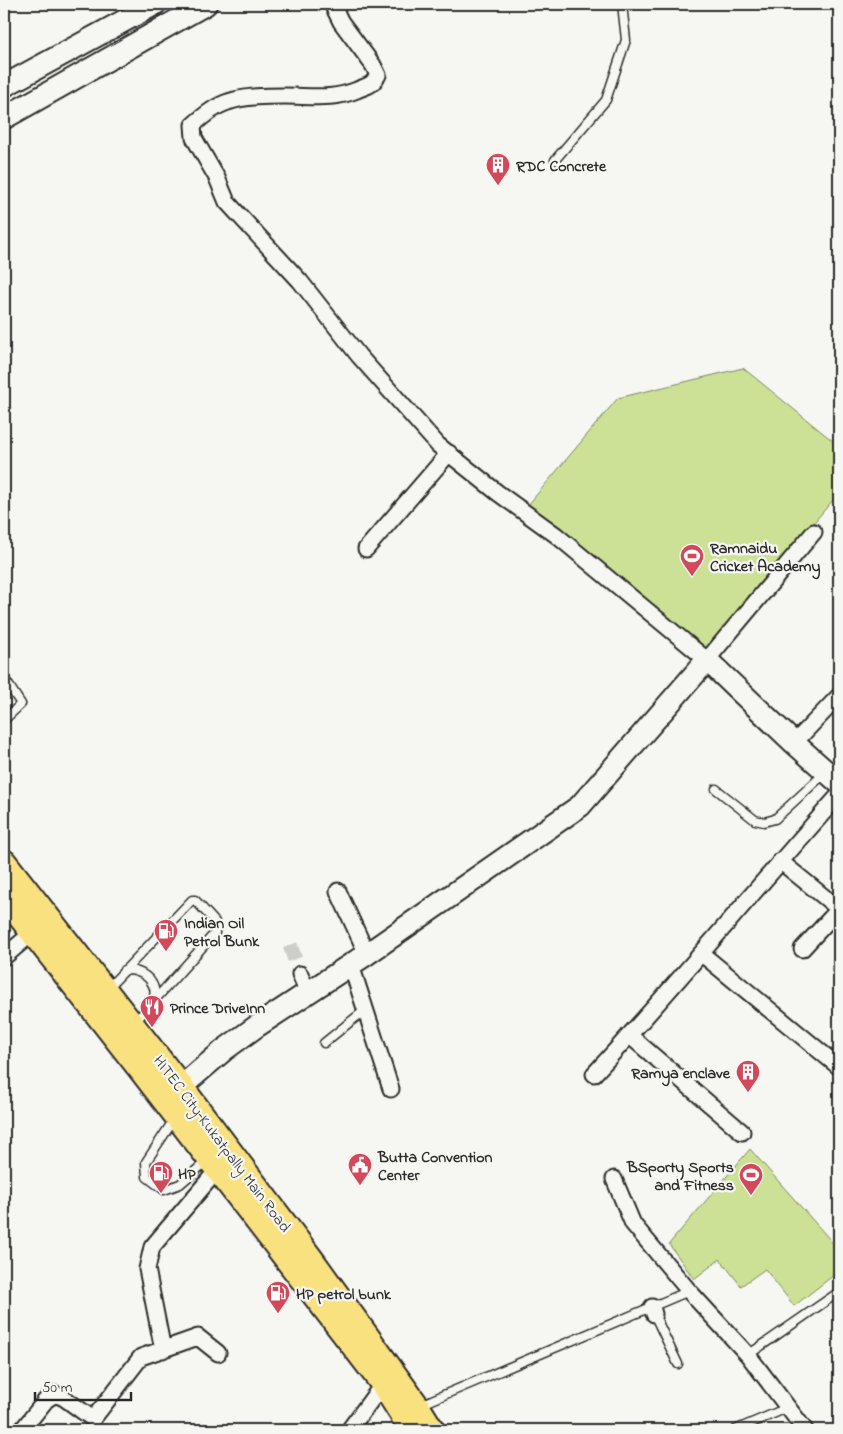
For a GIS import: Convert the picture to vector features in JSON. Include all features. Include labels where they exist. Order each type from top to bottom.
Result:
[{"type":"main road","name":"HITEC City–Kukatpally Main Road","points":[[4,862],[181,1087],[311,1259],[418,1406],[432,1430]]},
{"type":"main road","name":"HITEC City–Kukatpally Main Road","points":[[4,896],[177,1116],[383,1384],[412,1430]]},
{"type":"street","points":[[4,86],[155,4]]},
{"type":"street","points":[[4,118],[206,4]]},
{"type":"street","points":[[332,4],[341,22],[373,65],[378,75],[372,84],[337,97],[287,96],[228,102],[204,115],[193,125],[194,138],[217,178],[227,202],[300,281],[359,356],[438,445],[498,493],[556,535],[708,660],[794,743],[833,777]]},
{"type":"street","points":[[366,549],[448,453]]},
{"type":"street","points":[[181,1087],[304,983],[359,960],[580,806],[708,660],[814,532]]},
{"type":"street","points":[[794,743],[839,696]]},
{"type":"street","points":[[594,1074],[702,954],[780,861],[839,795]]},
{"type":"street","points":[[780,861],[839,909],[802,950]]},
{"type":"street","points":[[338,891],[359,960],[366,1010],[391,1089]]},
{"type":"street","points":[[4,958],[32,933]]},
{"type":"street","points":[[702,954],[839,1067]]},
{"type":"street","points":[[629,1035],[742,1132]]},
{"type":"street","points":[[163,1350],[147,1269],[152,1247],[214,1164]]},
{"type":"street","points":[[614,1179],[633,1224],[689,1291],[748,1354],[805,1430]]},
{"type":"street","points":[[22,1430],[46,1400],[55,1394],[64,1398],[93,1419],[141,1357],[198,1338],[218,1353]]},
{"type":"street","points":[[349,1430],[383,1384]]},
{"type":"lane","points":[[555,160],[606,100],[626,40],[622,4]]},
{"type":"lane","points":[[4,678],[21,704],[4,720]]},
{"type":"lane","points":[[716,789],[755,820],[764,822],[775,820],[833,777]]},
{"type":"lane","points":[[105,990],[188,902],[195,900],[215,922],[215,933],[132,1024]]},
{"type":"lane","points":[[124,970],[133,970],[141,973],[149,980],[155,989],[154,1000]]},
{"type":"lane","points":[[324,1044],[366,1010]]},
{"type":"lane","points":[[177,1116],[146,1162],[147,1177],[164,1190],[180,1184],[214,1164]]},
{"type":"lane","points":[[418,1406],[653,1310],[689,1291]]},
{"type":"lane","points":[[748,1354],[839,1292]]},
{"type":"lane","points":[[653,1310],[678,1364]]},
{"type":"lane","points":[[736,1430],[787,1408]]},
{"type":"green space","name":"Ramnaidu Cricket Academy","points":[[743,368],[839,446],[839,493],[706,649],[528,505],[618,398]]},
{"type":"green space","name":"BSporty Sports and Fitness","points":[[750,1149],[839,1250],[839,1271],[794,1306],[765,1269],[741,1286],[720,1259],[694,1279],[669,1244]]},
{"type":"tunnel","points":[[290,945],[300,974]]},
{"type":"place","name":"RDC Concrete","points":[[498,186]]},
{"type":"place","name":"Ramnaidu Cricket Academy","points":[[692,577]]},
{"type":"place","name":"Indian Oil Petrol Bunk","points":[[166,952]]},
{"type":"place","name":"Prince DriveInn","points":[[152,1028]]},
{"type":"place","name":"Ramya enclave","points":[[748,1093]]},
{"type":"place","name":"Butta Convention Center","points":[[360,1186]]},
{"type":"place","name":"HP","points":[[161,1194]]},
{"type":"place","name":"BSporty Sports and Fitness","points":[[751,1196]]},
{"type":"place","name":"HP petrol bunk","points":[[278,1314]]}]
